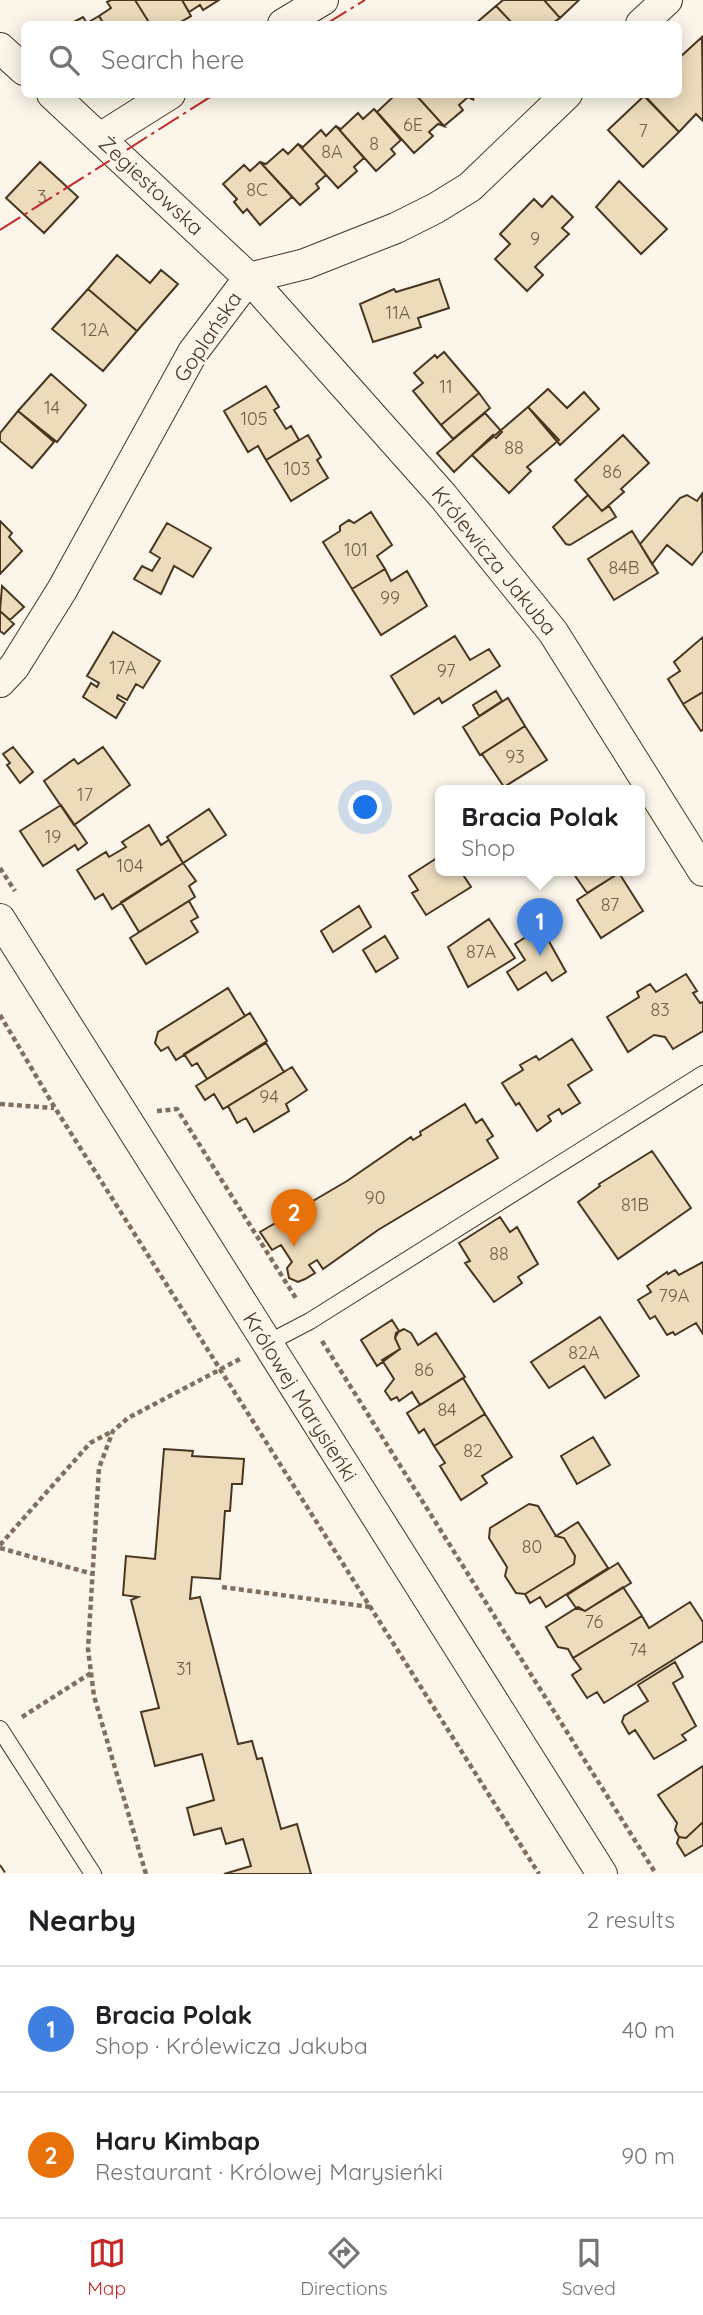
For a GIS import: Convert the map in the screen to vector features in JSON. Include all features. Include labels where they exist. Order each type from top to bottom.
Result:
[{"type":"street","points":[[288,21],[323,0]]},
{"type":"street","points":[[644,21],[667,0]]},
{"type":"street","points":[[0,48],[21,67]]},
{"type":"street","name":"Żegiestowska","points":[[56,98],[249,278]]},
{"type":"street","points":[[100,138],[164,98]]},
{"type":"street","name":"Goplańska","points":[[0,682],[14,667],[46,617],[193,352],[249,278],[305,264],[436,208],[470,187],[563,98]]},
{"type":"street","name":"Królewicza Jakuba","points":[[249,278],[443,496],[553,632],[703,871]]},
{"type":"street","name":"Królowej Marysieńki","points":[[0,919],[603,1874]]},
{"type":"lane","points":[[266,1344],[310,1321],[703,1074]]},
{"type":"lane","points":[[0,1730],[93,1874]]},
{"type":"path","points":[[0,868],[17,895]]},
{"type":"path","points":[[0,1015],[55,1108],[539,1874]]},
{"type":"path","points":[[0,1104],[55,1108]]},
{"type":"path","points":[[153,1112],[177,1109],[477,1593],[656,1874]]},
{"type":"path","points":[[93,1574],[0,1546],[90,1443],[113,1431],[149,1404],[221,1371],[266,1344]]},
{"type":"path","points":[[113,1431],[99,1468],[88,1649],[94,1696],[146,1874]]},
{"type":"path","points":[[222,1587],[371,1607]]},
{"type":"path","points":[[0,1730],[90,1673]]},
{"type":"building","points":[[135,0],[148,21],[102,21],[99,16],[111,8],[107,2]]},
{"type":"building","points":[[135,0],[182,0],[191,16],[182,21],[148,21]]},
{"type":"building","points":[[182,0],[219,0],[203,10],[200,5],[189,12]]},
{"type":"building","points":[[503,0],[544,0],[560,18],[556,21],[510,21],[496,6]]},
{"type":"building","points":[[544,0],[579,0],[560,18]]},
{"type":"building","points":[[496,6],[510,21],[478,21]]},
{"type":"building","points":[[702,37],[703,121],[696,114],[679,132],[647,98],[682,98],[682,55]]},
{"type":"building","points":[[392,98],[419,98],[444,126],[438,124],[429,132],[433,136],[414,153],[377,112]]},
{"type":"building","points":[[419,98],[467,98],[459,105],[463,110],[444,126]]},
{"type":"building","points":[[642,98],[646,98],[679,132],[643,167],[608,130]]},
{"type":"building","points":[[374,109],[401,140],[391,149],[395,154],[376,171],[336,126],[341,129],[358,113],[363,119]]},
{"type":"building","points":[[336,126],[364,158],[354,167],[357,171],[338,188],[298,144],[303,147],[321,130],[326,136]]},
{"type":"building","points":[[298,144],[326,175],[316,184],[319,188],[300,205],[260,162],[266,164],[283,149],[288,154]]},
{"type":"building","points":[[40,162],[78,197],[44,233],[6,198]]},
{"type":"building","points":[[260,162],[292,197],[260,225],[247,209],[243,213],[234,202],[237,199],[223,184],[244,165],[250,171]]},
{"type":"building","points":[[619,181],[667,229],[641,254],[596,207]]},
{"type":"building","points":[[552,196],[573,217],[562,228],[569,234],[535,267],[543,275],[527,291],[495,259],[510,244],[500,234],[534,199],[542,207]]},
{"type":"building","points":[[117,255],[150,283],[161,270],[178,284],[137,331],[88,289]]},
{"type":"building","points":[[439,279],[449,308],[418,318],[421,327],[373,342],[360,304],[394,289],[396,292]]},
{"type":"building","points":[[88,289],[137,331],[103,371],[52,329]]},
{"type":"building","points":[[444,352],[479,393],[441,425],[413,391],[423,383],[414,373],[435,355],[437,358]]},
{"type":"building","points":[[51,374],[86,405],[57,442],[18,411]]},
{"type":"building","points":[[266,386],[279,407],[274,410],[286,429],[291,426],[299,440],[266,460],[258,446],[248,452],[224,411]]},
{"type":"building","points":[[548,389],[567,408],[584,392],[599,409],[560,445],[528,407]]},
{"type":"building","points":[[479,393],[490,408],[453,439],[441,425]]},
{"type":"building","points":[[528,407],[559,440],[527,467],[531,471],[509,493],[472,455]]},
{"type":"building","points":[[18,411],[54,442],[32,468],[0,441],[0,433]]},
{"type":"building","points":[[485,413],[502,432],[496,438],[493,435],[454,472],[437,453]]},
{"type":"building","points":[[308,435],[321,457],[317,460],[328,478],[291,501],[266,460]]},
{"type":"building","points":[[623,435],[649,463],[621,489],[624,492],[602,511],[575,480]]},
{"type":"building","points":[[702,494],[703,551],[692,565],[667,545],[652,564],[640,544],[680,498],[687,495],[697,501]]},
{"type":"building","points":[[588,495],[602,511],[609,506],[616,517],[570,545],[566,544],[553,527]]},
{"type":"building","points":[[371,512],[392,545],[377,556],[385,569],[352,589],[323,542],[340,531],[340,526],[349,520],[354,523]]},
{"type":"building","points":[[0,521],[12,533],[9,537],[22,551],[0,574]]},
{"type":"building","points":[[167,523],[211,548],[193,577],[174,566],[161,594],[134,579],[142,566],[152,571],[160,558],[150,552]]},
{"type":"building","points":[[632,531],[658,573],[614,600],[588,559]]},
{"type":"building","points":[[385,569],[391,581],[407,571],[427,606],[381,635],[352,589]]},
{"type":"building","points":[[2,586],[24,607],[10,620],[0,611]]},
{"type":"building","points":[[0,611],[14,624],[4,634],[0,631]]},
{"type":"building","points":[[113,632],[160,661],[143,688],[136,684],[127,700],[118,695],[117,698],[125,703],[116,718],[83,697],[91,683],[97,687],[99,683],[87,676]]},
{"type":"building","points":[[455,636],[470,660],[489,649],[500,666],[442,703],[439,698],[414,714],[391,676]]},
{"type":"building","points":[[703,637],[703,692],[683,704],[668,679],[680,671],[674,662]]},
{"type":"building","points":[[496,691],[502,701],[479,716],[473,705]]},
{"type":"building","points":[[703,692],[703,730],[701,731],[683,704]]},
{"type":"building","points":[[508,698],[525,726],[480,755],[463,727]]},
{"type":"building","points":[[525,726],[547,760],[507,785],[503,785],[482,754]]},
{"type":"building","points":[[13,747],[33,772],[20,783],[7,765],[10,763],[3,754]]},
{"type":"building","points":[[103,747],[130,785],[74,825],[44,781],[74,759],[78,764]]},
{"type":"building","points":[[61,805],[87,843],[78,850],[75,845],[43,866],[20,831]]},
{"type":"building","points":[[209,809],[226,835],[183,863],[167,837]]},
{"type":"building","points":[[149,825],[161,845],[169,840],[183,863],[112,909],[103,894],[95,899],[77,870],[106,852],[109,857],[126,847],[122,842]]},
{"type":"building","points":[[435,859],[435,876],[464,876],[471,887],[426,915],[412,893],[418,890],[409,876]]},
{"type":"building","points":[[183,863],[196,881],[189,886],[195,897],[139,932],[121,902]]},
{"type":"building","points":[[575,876],[614,876],[587,893]]},
{"type":"building","points":[[614,876],[621,876],[643,911],[601,938],[577,900]]},
{"type":"building","points":[[189,901],[198,917],[191,921],[198,932],[146,964],[130,938]]},
{"type":"building","points":[[359,906],[371,927],[333,952],[321,931]]},
{"type":"building","points":[[489,919],[515,958],[468,987],[448,947]]},
{"type":"building","points":[[541,927],[566,972],[552,981],[546,972],[518,990],[507,972],[525,960],[515,944]]},
{"type":"building","points":[[385,936],[398,958],[376,972],[363,950]]},
{"type":"building","points":[[686,974],[697,991],[693,993],[700,1003],[703,1002],[703,1031],[673,1049],[665,1037],[654,1035],[628,1052],[607,1017],[639,997],[637,992],[650,984],[656,992]]},
{"type":"building","points":[[228,988],[245,1016],[176,1060],[168,1047],[161,1051],[155,1043],[158,1032]]},
{"type":"building","points":[[250,1013],[267,1041],[207,1079],[197,1063],[192,1066],[184,1054]]},
{"type":"building","points":[[572,1039],[592,1070],[568,1085],[580,1103],[562,1114],[559,1109],[548,1116],[551,1121],[537,1131],[502,1083],[523,1070],[520,1065],[536,1056],[539,1060]]},
{"type":"building","points":[[266,1043],[284,1072],[223,1109],[214,1094],[205,1100],[196,1086]]},
{"type":"building","points":[[292,1067],[307,1090],[286,1104],[289,1111],[254,1132],[246,1118],[237,1123],[228,1106]]},
{"type":"building","points":[[465,1104],[476,1123],[482,1119],[493,1136],[487,1140],[498,1158],[378,1230],[323,1269],[317,1260],[309,1265],[315,1273],[298,1282],[289,1278],[287,1268],[292,1262],[281,1245],[272,1250],[260,1232],[347,1181],[411,1137],[413,1140],[421,1135],[420,1132]]},
{"type":"building","points":[[652,1151],[691,1208],[618,1259],[578,1202],[600,1186],[599,1184]]},
{"type":"building","points":[[500,1217],[510,1232],[517,1227],[538,1264],[518,1277],[522,1283],[494,1302],[465,1263],[470,1261],[459,1243]]},
{"type":"building","points":[[703,1262],[703,1334],[696,1323],[675,1335],[673,1332],[667,1335],[655,1316],[650,1319],[638,1300],[651,1292],[647,1286],[667,1272],[668,1274],[675,1270],[679,1275]]},
{"type":"building","points":[[600,1317],[639,1376],[605,1398],[584,1366],[549,1388],[531,1362]]},
{"type":"building","points":[[392,1320],[399,1331],[395,1338],[400,1349],[377,1366],[361,1340]]},
{"type":"building","points":[[404,1329],[411,1333],[418,1345],[436,1333],[465,1377],[420,1405],[412,1392],[399,1401],[397,1397],[391,1400],[385,1391],[394,1379],[382,1360],[400,1349],[395,1338],[396,1333]]},
{"type":"building","points":[[463,1378],[485,1414],[434,1446],[424,1429],[419,1433],[407,1413]]},
{"type":"building","points":[[485,1414],[512,1457],[482,1476],[487,1483],[461,1500],[440,1466],[445,1463],[434,1446]]},
{"type":"building","points":[[593,1437],[610,1465],[577,1484],[561,1456]]},
{"type":"building","points":[[164,1449],[193,1451],[192,1456],[244,1459],[242,1484],[232,1484],[230,1511],[225,1511],[220,1579],[192,1577],[190,1599],[200,1597],[238,1744],[252,1741],[257,1759],[262,1758],[281,1829],[297,1824],[311,1874],[224,1874],[251,1866],[243,1839],[226,1844],[221,1828],[194,1835],[187,1808],[214,1800],[202,1754],[155,1766],[141,1712],[159,1708],[131,1600],[138,1597],[123,1595],[126,1556],[155,1559]]},
{"type":"building","points":[[529,1504],[538,1506],[556,1536],[564,1538],[575,1556],[574,1564],[525,1594],[516,1593],[505,1576],[507,1567],[489,1538],[490,1528]]},
{"type":"building","points":[[578,1522],[608,1568],[546,1607],[540,1597],[530,1603],[525,1594],[574,1564],[575,1556],[564,1538],[556,1536]]},
{"type":"building","points":[[618,1563],[631,1583],[585,1611],[576,1608],[567,1595]]},
{"type":"building","points":[[623,1587],[642,1616],[573,1658],[568,1649],[558,1647],[546,1627],[578,1607],[585,1611]]},
{"type":"building","points":[[690,1602],[703,1622],[703,1641],[604,1703],[597,1692],[587,1698],[572,1675],[581,1669],[573,1658],[642,1616],[649,1628]]},
{"type":"building","points":[[675,1662],[683,1677],[673,1683],[696,1726],[682,1735],[686,1740],[654,1759],[635,1730],[629,1734],[622,1722],[624,1716],[648,1701],[638,1685]]},
{"type":"building","points":[[703,1766],[703,1822],[686,1838],[679,1837],[675,1830],[677,1823],[658,1795]]},
{"type":"building","points":[[703,1822],[703,1845],[685,1856],[677,1843],[679,1837],[686,1838]]},
{"type":"fence","points":[[0,1865],[6,1874]]},
{"type":"power","points":[[331,21],[365,0]]},
{"type":"power","points":[[0,230],[209,98]]},
{"type":"place","name":"Bracia Polak","points":[[540,956]]},
{"type":"place","name":"Haru Kimbap","points":[[294,1247]]}]
